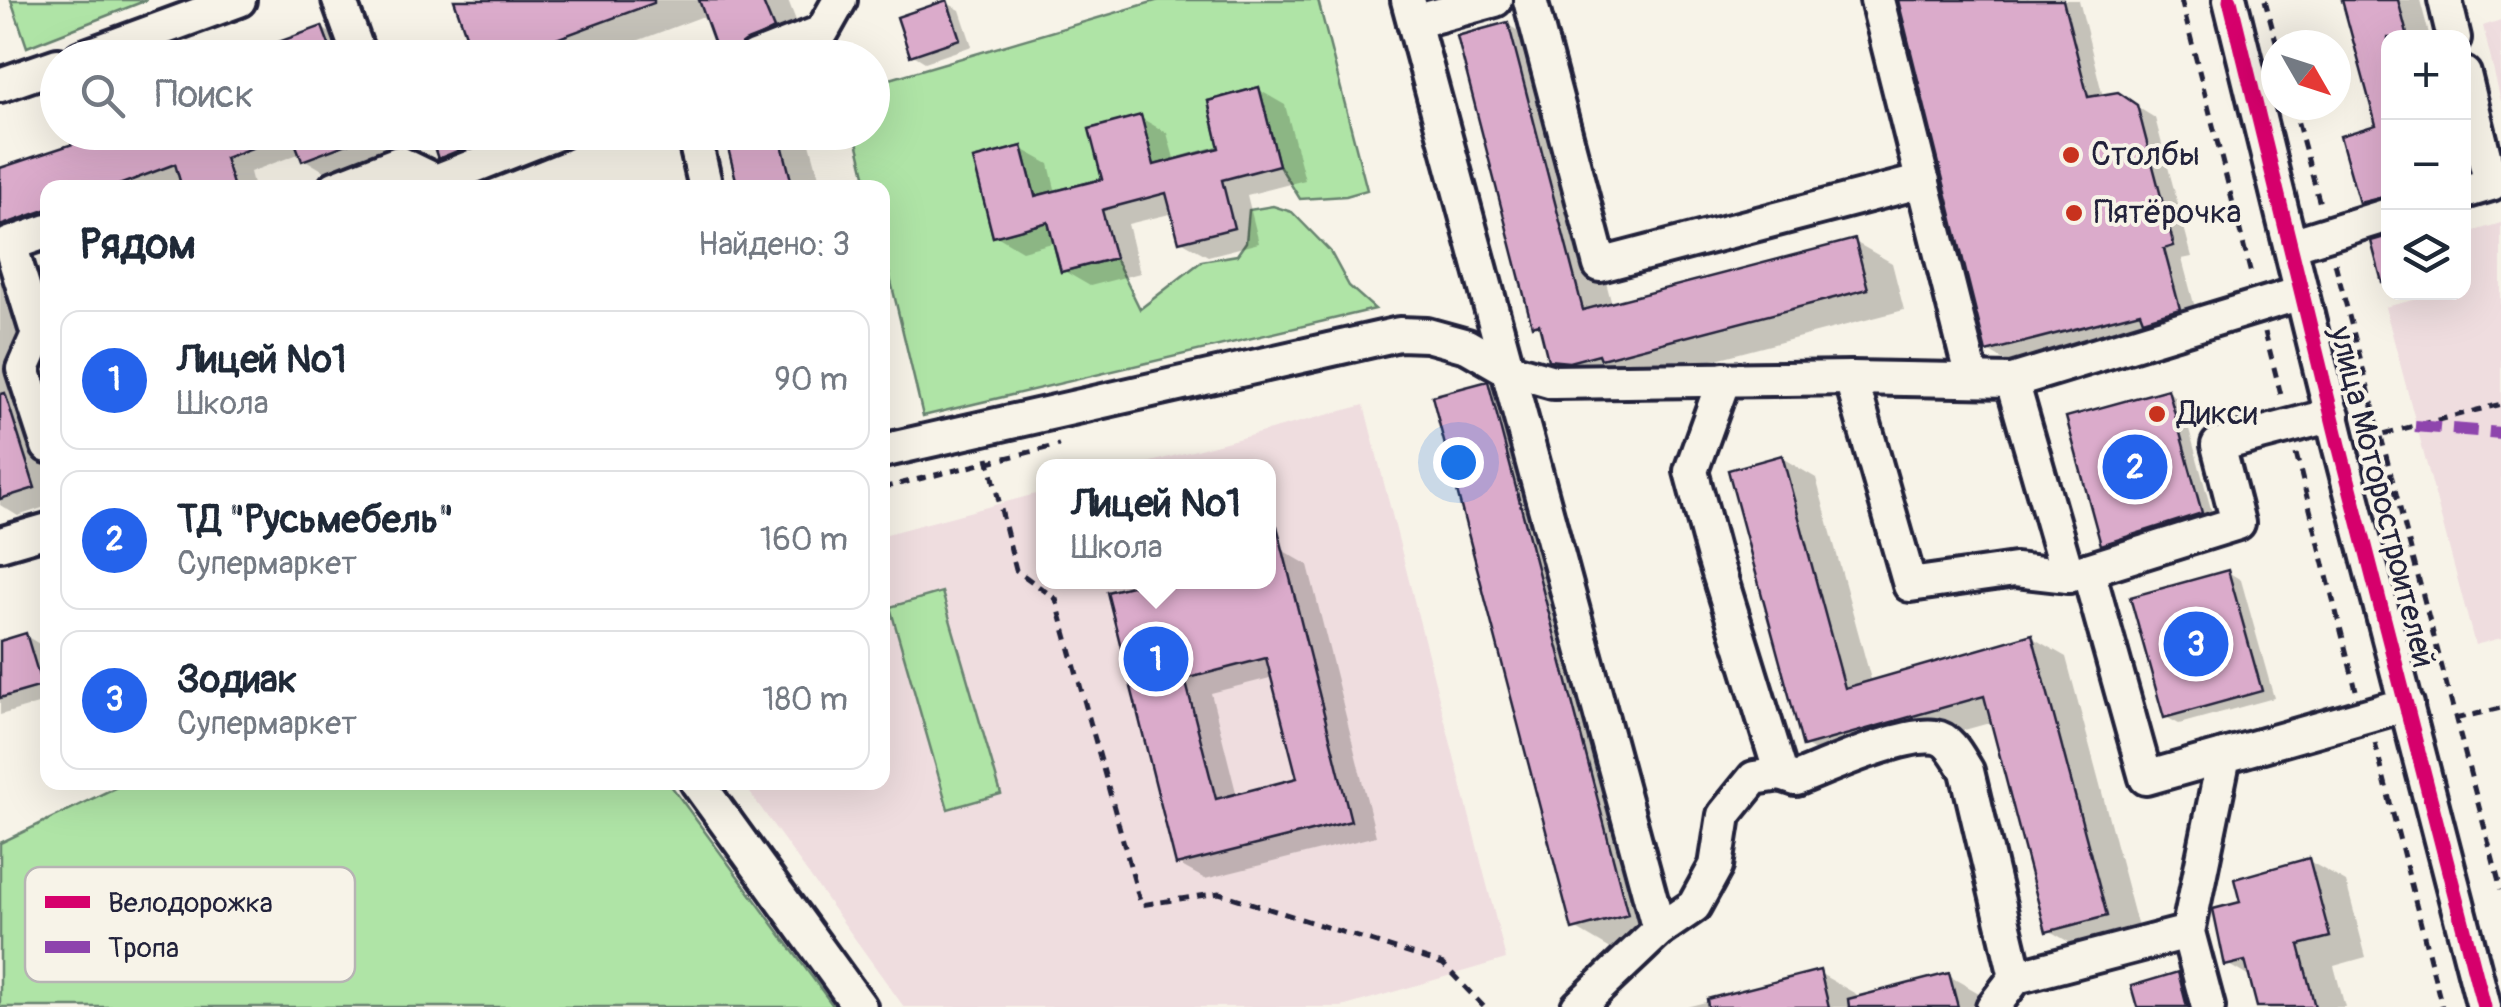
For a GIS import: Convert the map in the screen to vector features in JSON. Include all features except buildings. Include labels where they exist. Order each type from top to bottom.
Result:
[{"type":"street","points":[[130,40],[239,0]]},
{"type":"street","points":[[339,0],[353,40]]},
{"type":"street","points":[[801,40],[822,32],[840,0]]},
{"type":"street","points":[[1495,0],[1411,11],[1659,930]]},
{"type":"street","points":[[1530,0],[1600,265],[1924,181]]},
{"type":"street","points":[[1877,0],[1972,378]]},
{"type":"street","name":"улица Моторостроителей","points":[[2230,0],[2484,1007]]},
{"type":"street","points":[[2445,0],[2452,30]]},
{"type":"street","points":[[0,85],[40,72]]},
{"type":"street","points":[[2471,103],[2491,184],[2471,190]]},
{"type":"street","points":[[346,180],[390,150]]},
{"type":"street","points":[[396,150],[436,180],[514,150]]},
{"type":"street","points":[[697,150],[704,180]]},
{"type":"street","points":[[2291,246],[2381,218]]},
{"type":"street","points":[[40,234],[10,244],[38,335],[23,369],[40,421]]},
{"type":"street","points":[[890,449],[1398,334],[1427,335],[1467,346],[1507,369],[1553,382],[1851,378],[2012,381],[2301,293]]},
{"type":"street","points":[[1851,378],[1910,585],[2015,570],[2078,573],[2238,523],[2218,445],[2332,415]]},
{"type":"street","points":[[1724,379],[1691,470],[1781,774]]},
{"type":"street","points":[[2012,381],[2146,778],[2408,704]]},
{"type":"street","points":[[0,544],[40,532]]},
{"type":"street","points":[[1578,1007],[1659,930],[1694,906],[1716,866],[1724,815],[1754,778],[1781,774],[1796,779],[1897,742],[1935,737],[1950,744],[1967,771],[2016,977]]},
{"type":"street","points":[[2208,1007],[2188,932],[2224,756]]},
{"type":"street","points":[[704,790],[860,1007]]},
{"type":"street","points":[[1992,1007],[2016,977],[2188,932]]},
{"type":"path","points":[[2181,0],[2442,1007]]},
{"type":"path","points":[[2265,0],[2273,30]]},
{"type":"path","points":[[2297,120],[2501,890]]},
{"type":"path","points":[[2379,435],[2501,404]]},
{"type":"path","points":[[981,428],[1016,570],[1036,584]]},
{"type":"path","points":[[1042,589],[1056,599],[1141,906],[1220,893],[1443,964],[1484,1007]]},
{"type":"path","points":[[2454,719],[2501,708]]},
{"type":"shaded area","points":[[2501,20],[2501,102],[2483,26]]},
{"type":"shaded area","points":[[2501,223],[2501,638],[2475,645],[2385,307],[2414,300],[2471,300],[2471,232]]},
{"type":"shaded area","points":[[1364,405],[1506,959],[1342,1007],[904,1007],[748,790],[890,790],[890,533],[1036,494],[1036,589],[1276,589],[1276,459],[1162,459]]},
{"type":"green space","points":[[11,0],[147,0],[40,40],[27,47]]},
{"type":"green space","points":[[1159,0],[1318,0],[1367,190],[1346,196],[1300,199],[1279,165],[1259,87],[1208,101],[1219,147],[1154,165],[1141,116],[1090,129],[1102,179],[1035,196],[1022,146],[974,159],[993,237],[1048,222],[1061,272],[1115,258],[1140,309],[1202,261],[1237,255],[1246,242],[1249,210],[1273,206],[1292,212],[1330,251],[1349,286],[1375,309],[923,416],[890,277],[890,180],[866,180],[859,150],[890,150],[890,79]]},
{"type":"green space","points":[[942,592],[1001,794],[948,809],[890,607]]},
{"type":"green space","points":[[110,790],[674,790],[834,1007],[0,1007],[0,843]]},
{"type":"marked path","points":[[2415,426],[2501,433]]},
{"type":"cycle path","points":[[2230,0],[2339,445],[2484,1007]]},
{"type":"place","name":"Столбы","points":[[2071,155]]},
{"type":"place","name":"Пятёрочка","points":[[2074,213]]},
{"type":"place","name":"Дикси","points":[[2157,414]]},
{"type":"place","name":"ТД \"Русьмебель\"","points":[[2135,467]]},
{"type":"place","name":"Зодиак","points":[[2196,644]]},
{"type":"place","name":"Лицей №1","points":[[1156,659]]}]
